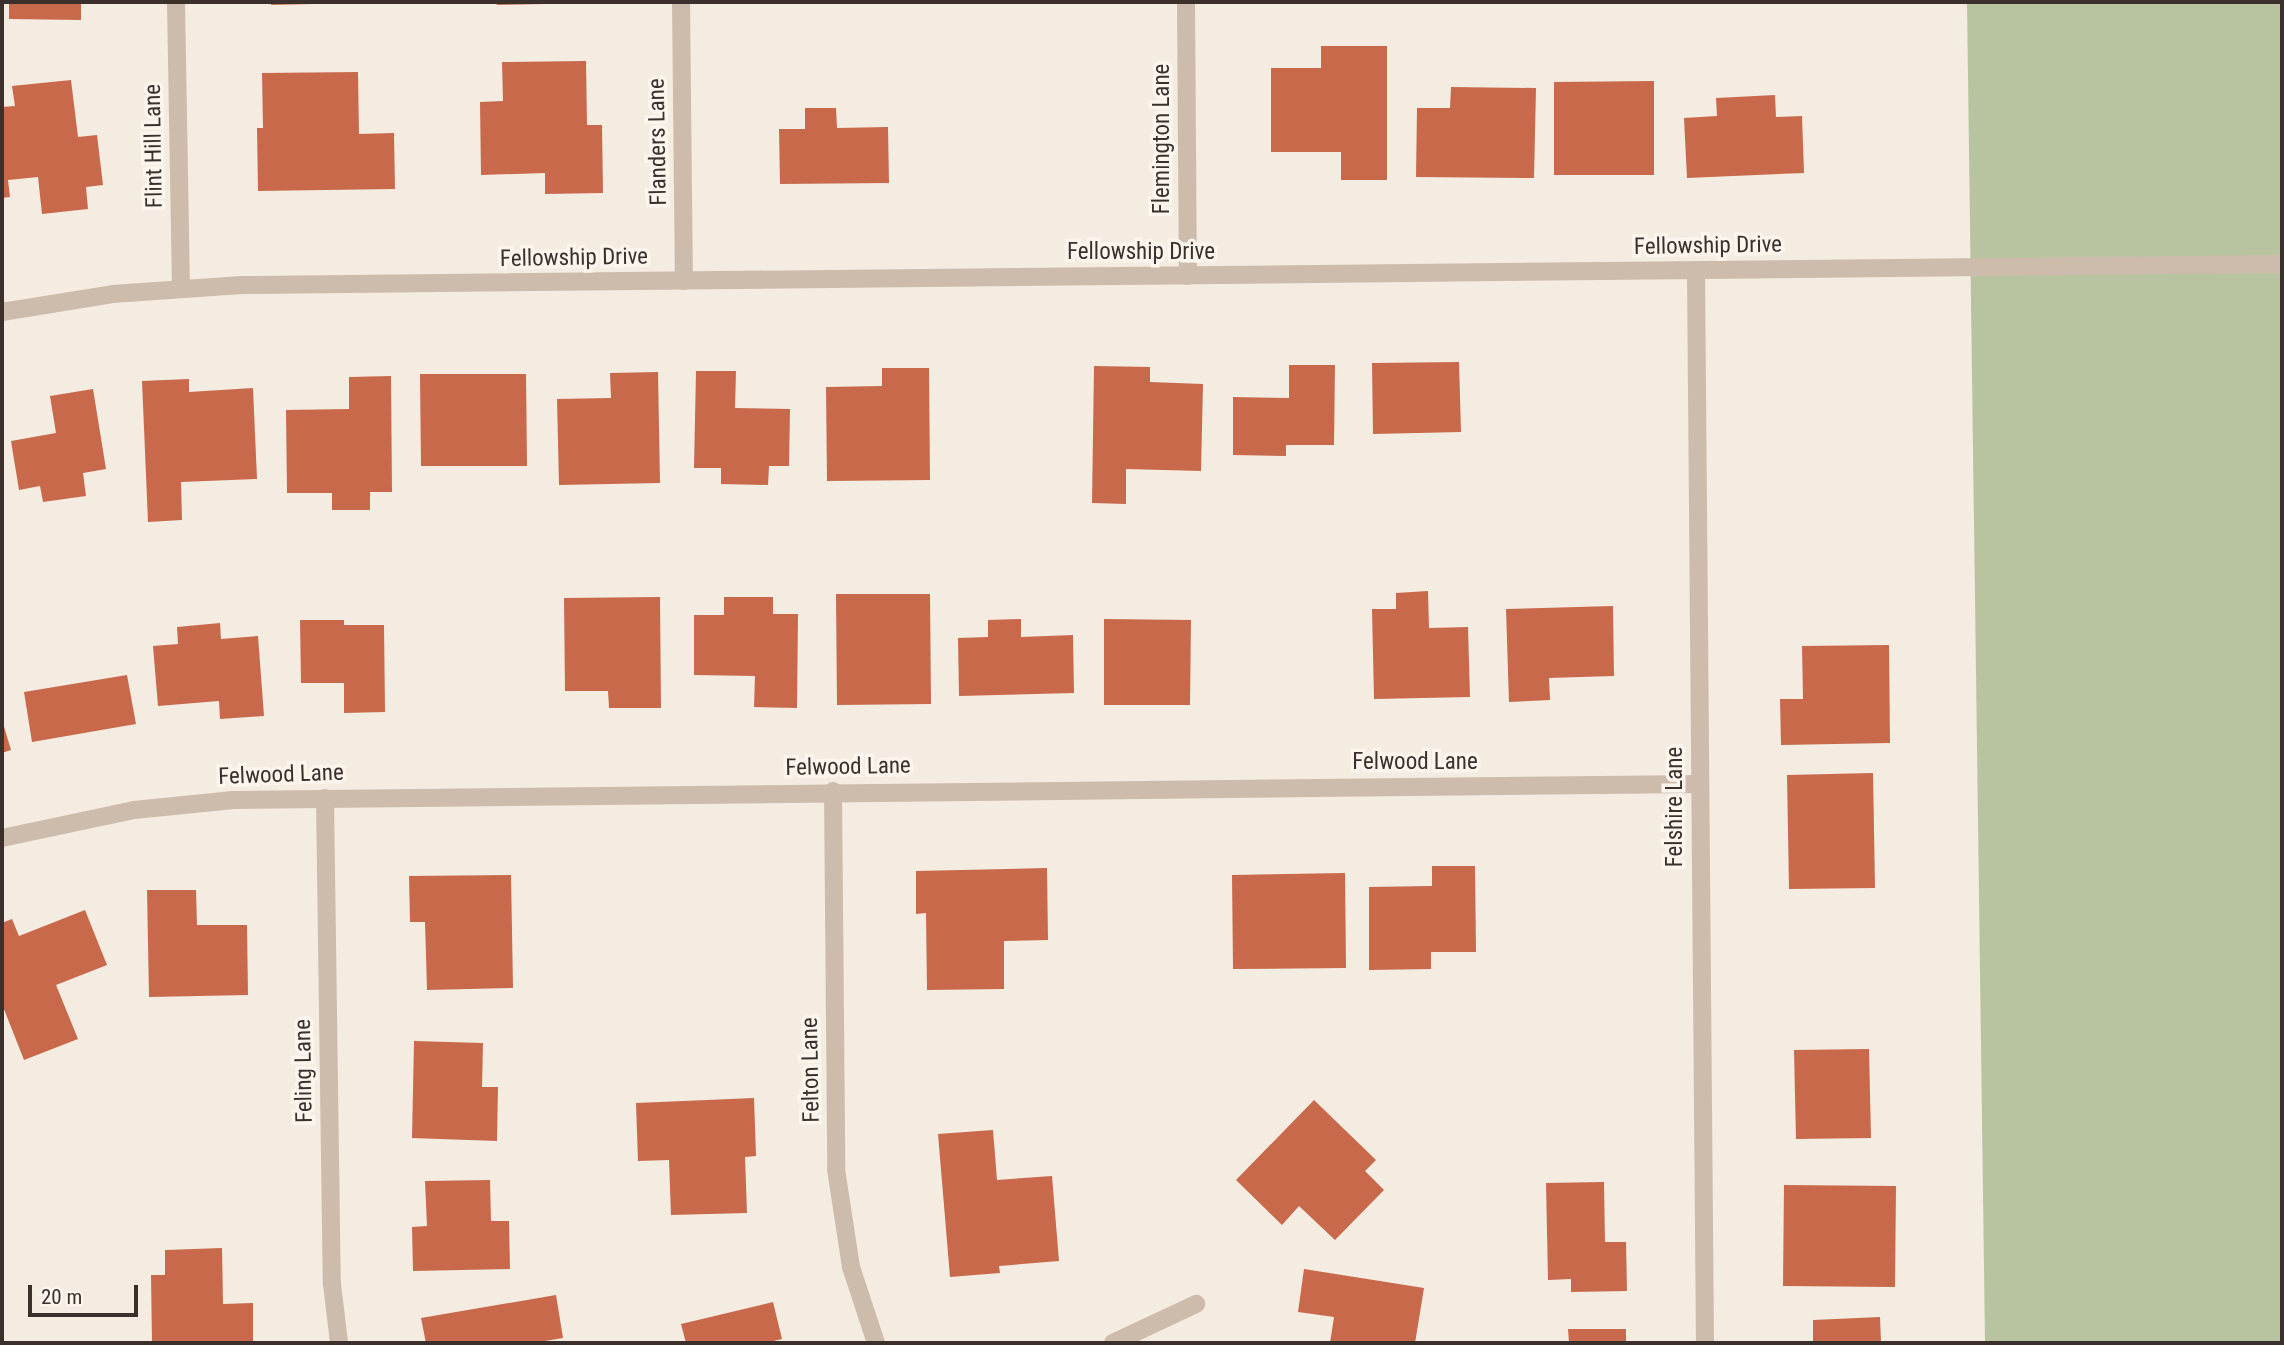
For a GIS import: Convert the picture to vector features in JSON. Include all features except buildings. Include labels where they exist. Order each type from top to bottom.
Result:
[{"type":"street","name":"Flint Hill Lane","points":[[176,2],[181,289]]},
{"type":"street","name":"Flanders Lane","points":[[681,2],[684,281]]},
{"type":"street","name":"Flemington Lane","points":[[1186,2],[1188,276]]},
{"type":"street","name":"Fellowship Drive","points":[[2,312],[113,294],[181,289],[849,277],[2282,264]]},
{"type":"street","name":"Felshire Lane","points":[[1696,271],[1704,1343]]},
{"type":"street","name":"Felwood Lane","points":[[2,838],[134,810],[234,800],[833,791],[1699,784]]},
{"type":"street","name":"Felton Lane","points":[[833,791],[837,1180],[851,1268],[876,1343]]},
{"type":"street","name":"Feling Lane","points":[[325,798],[332,1284],[339,1343]]},
{"type":"street","points":[[1113,1343],[1196,1304]]},
{"type":"green space","points":[[1967,2],[2281,2],[2282,1343],[1985,1343]]}]
